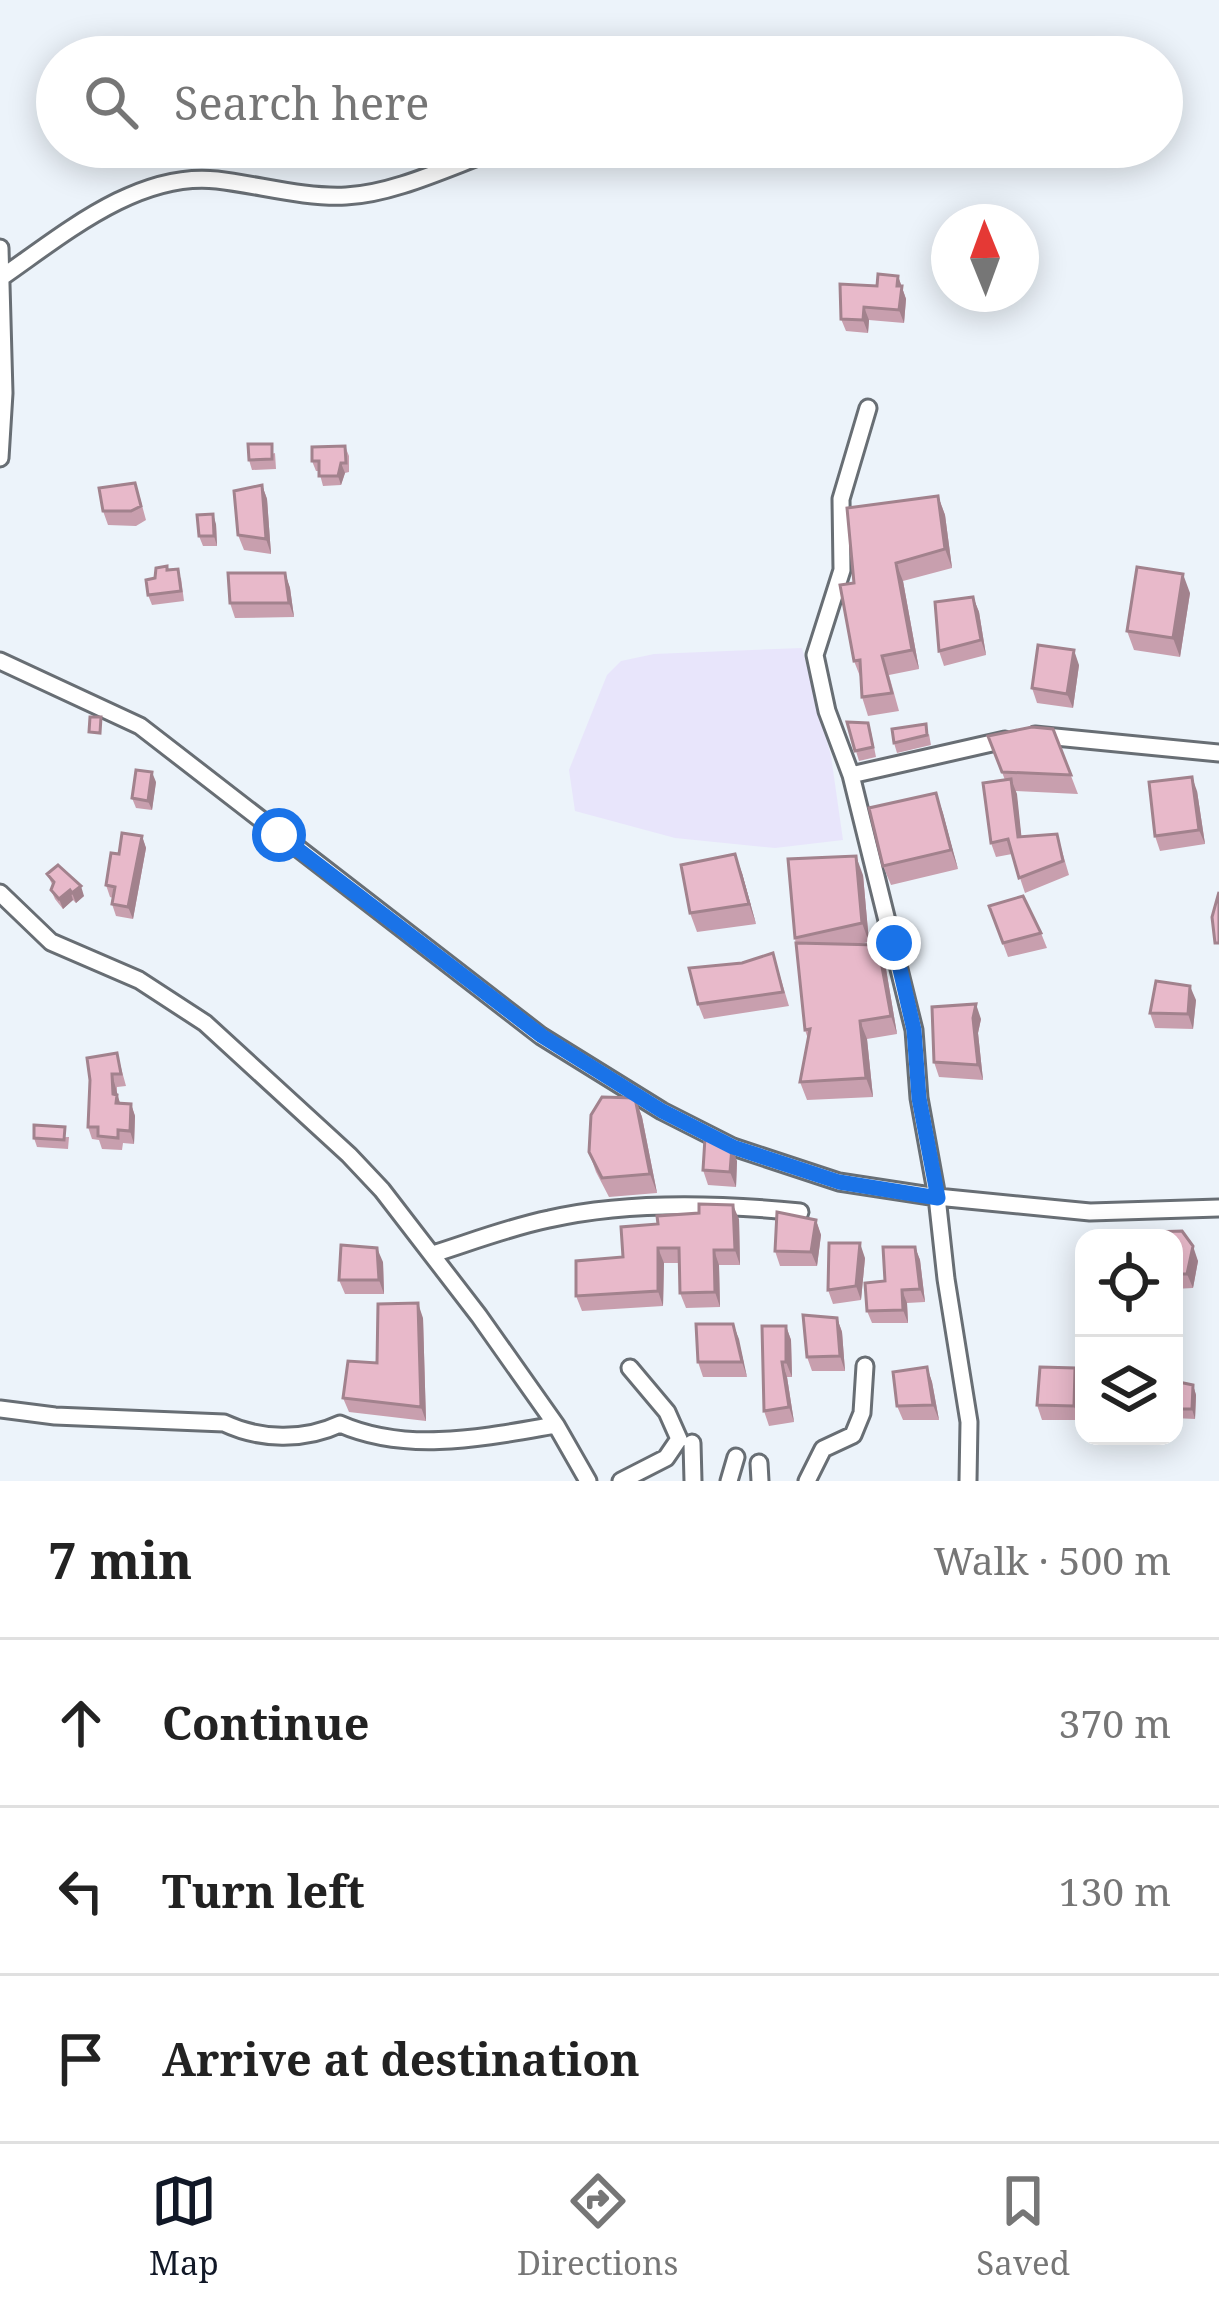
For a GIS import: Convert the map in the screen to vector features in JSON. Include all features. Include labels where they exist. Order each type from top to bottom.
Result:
[{"type":"street","points":[[2,277],[86,221],[159,184],[184,178],[217,180],[348,196],[380,192],[447,168]]},
{"type":"street","points":[[0,248],[0,458]]},
{"type":"street","points":[[868,408],[841,499],[842,570],[815,655],[914,1030],[919,1098],[938,1198],[968,1422],[968,1481]]},
{"type":"street","points":[[0,662],[140,726],[542,1036],[662,1111],[733,1147],[839,1182],[938,1198],[1090,1212],[1219,1208]]},
{"type":"street","points":[[850,776],[1038,734],[1219,753]]},
{"type":"street","points":[[0,893],[51,942],[139,980],[223,1036],[349,1155],[433,1255],[556,1425],[589,1481]]},
{"type":"street","points":[[433,1255],[551,1218],[586,1213],[739,1206],[800,1212]]},
{"type":"street","points":[[807,1481],[823,1449],[853,1435],[862,1413],[865,1366]]},
{"type":"street","points":[[621,1481],[666,1458],[679,1438],[667,1412],[630,1368]]},
{"type":"street","points":[[0,1409],[224,1424],[245,1433],[283,1437],[340,1424],[362,1433],[461,1442],[556,1425]]},
{"type":"street","points":[[692,1443],[693,1481]]},
{"type":"street","points":[[729,1481],[736,1457]]},
{"type":"street","points":[[759,1463],[760,1481]]},
{"type":"shaded area","points":[[802,648],[831,756],[843,840],[775,848],[675,838],[575,811],[569,770],[607,675],[621,661],[654,654]]},
{"type":"building","points":[[878,274],[898,276],[897,286],[902,286],[899,310],[864,307],[863,320],[841,319],[840,284],[877,286]]},
{"type":"building","points":[[248,444],[272,444],[272,459],[249,460]]},
{"type":"building","points":[[345,446],[346,463],[341,463],[338,476],[319,476],[312,447]]},
{"type":"building","points":[[135,483],[141,506],[131,511],[103,511],[99,488]]},
{"type":"building","points":[[262,485],[266,539],[238,535],[234,491]]},
{"type":"building","points":[[938,496],[945,549],[896,563],[912,650],[882,656],[892,693],[862,697],[860,660],[854,661],[840,585],[854,583],[847,508]]},
{"type":"building","points":[[213,514],[214,536],[199,536],[197,515]]},
{"type":"building","points":[[167,566],[167,570],[178,569],[181,591],[148,595],[146,580],[155,578],[156,568]]},
{"type":"building","points":[[1137,567],[1183,574],[1173,638],[1127,631]]},
{"type":"building","points":[[228,573],[285,573],[289,603],[230,603]]},
{"type":"building","points":[[973,597],[981,640],[939,651],[935,602]]},
{"type":"building","points":[[1038,645],[1074,650],[1067,694],[1032,688]]},
{"type":"building","points":[[90,717],[101,717],[100,733],[89,732]]},
{"type":"building","points":[[847,722],[868,723],[873,747],[855,751]]},
{"type":"building","points":[[926,724],[927,735],[894,743],[892,729]]},
{"type":"building","points":[[1032,727],[1053,729],[1071,775],[1002,772],[988,736]]},
{"type":"building","points":[[136,770],[152,772],[148,801],[132,798]]},
{"type":"building","points":[[1192,777],[1199,830],[1155,836],[1149,782]]},
{"type":"building","points":[[1011,779],[1018,837],[1057,834],[1063,861],[1019,878],[1008,839],[991,843],[983,783]]},
{"type":"building","points":[[936,793],[951,850],[883,866],[869,808]]},
{"type":"building","points":[[122,833],[142,836],[128,907],[112,904],[115,887],[106,885],[111,853],[119,854]]},
{"type":"building","points":[[735,854],[749,904],[690,913],[681,865]]},
{"type":"building","points":[[856,856],[862,923],[795,938],[788,859]]},
{"type":"building","points":[[58,865],[81,886],[59,899],[47,874]]},
{"type":"building","points":[[1219,892],[1219,943],[1215,943],[1212,917]]},
{"type":"building","points":[[1023,896],[1041,933],[1003,943],[989,906]]},
{"type":"building","points":[[796,943],[878,945],[891,1016],[860,1021],[866,1078],[800,1082],[810,1029],[805,1030]]},
{"type":"building","points":[[773,953],[783,992],[698,1004],[689,968],[742,963]]},
{"type":"building","points":[[1156,981],[1190,986],[1188,1014],[1150,1013]]},
{"type":"building","points":[[976,1004],[978,1065],[934,1062],[932,1007]]},
{"type":"building","points":[[117,1053],[121,1074],[112,1074],[113,1094],[116,1103],[131,1104],[130,1131],[118,1130],[118,1138],[98,1136],[98,1127],[88,1127],[87,1058]]},
{"type":"building","points":[[602,1097],[635,1098],[650,1174],[602,1178],[589,1152],[591,1115]]},
{"type":"building","points":[[34,1125],[65,1127],[64,1140],[34,1138]]},
{"type":"building","points":[[705,1138],[732,1146],[730,1172],[703,1170]]},
{"type":"building","points":[[699,1204],[733,1205],[735,1250],[714,1250],[715,1292],[680,1293],[679,1248],[658,1248],[658,1291],[576,1296],[576,1261],[623,1257],[621,1227],[658,1224],[657,1216],[699,1213]]},
{"type":"building","points":[[777,1212],[816,1220],[811,1252],[775,1251]]},
{"type":"building","points":[[1183,1232],[1193,1246],[1187,1274],[1183,1274]]},
{"type":"building","points":[[829,1243],[860,1243],[856,1286],[828,1290]]},
{"type":"building","points":[[341,1245],[377,1248],[379,1280],[339,1280]]},
{"type":"building","points":[[883,1247],[915,1247],[920,1289],[902,1290],[903,1310],[867,1311],[865,1283],[885,1281]]},
{"type":"building","points":[[418,1303],[421,1407],[343,1398],[348,1361],[377,1363],[378,1304]]},
{"type":"building","points":[[803,1315],[837,1318],[840,1356],[807,1357]]},
{"type":"building","points":[[696,1324],[733,1324],[742,1362],[698,1362]]},
{"type":"building","points":[[762,1326],[786,1326],[786,1362],[782,1362],[789,1407],[764,1411]]},
{"type":"building","points":[[927,1367],[933,1405],[897,1406],[893,1372]]},
{"type":"building","points":[[1040,1367],[1075,1368],[1074,1406],[1037,1405]]},
{"type":"building","points":[[1183,1383],[1193,1385],[1192,1409],[1183,1409]]},
{"type":"route","points":[[279,835],[542,1036],[662,1111],[733,1147],[839,1182],[938,1198],[919,1098],[914,1030],[894,943]]}]
